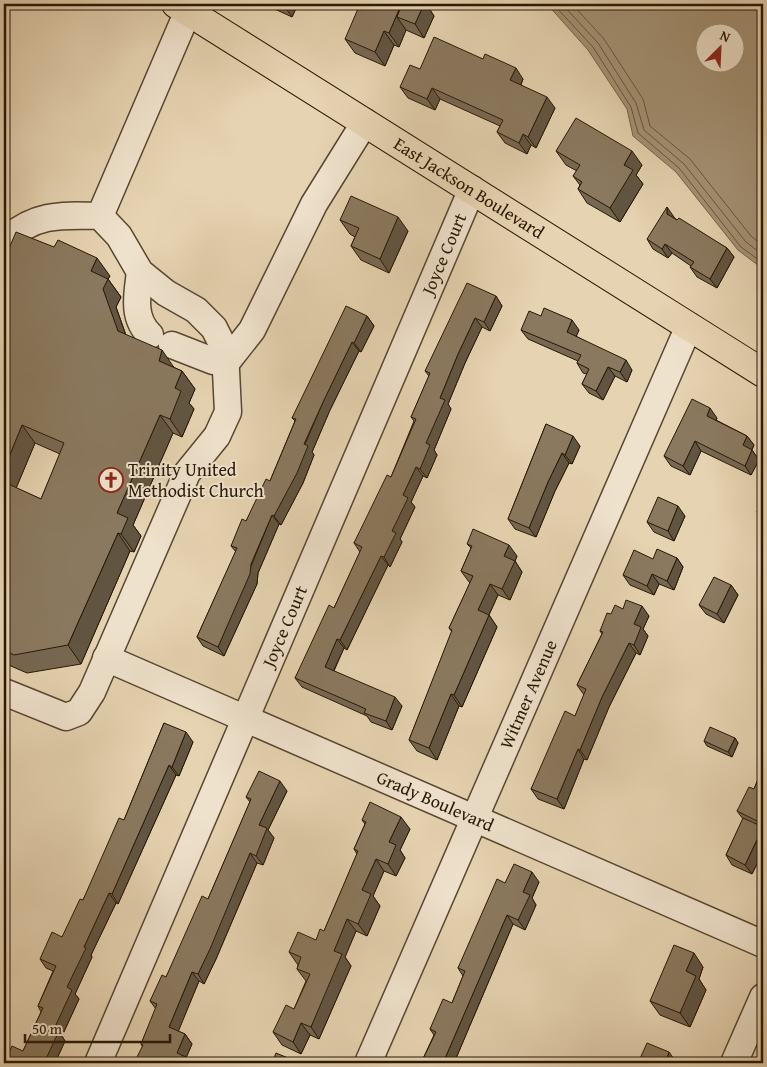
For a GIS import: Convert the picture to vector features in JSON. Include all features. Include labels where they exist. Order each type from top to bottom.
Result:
[{"type":"main road","name":"East Jackson Boulevard","points":[[182,7],[763,373]]},
{"type":"street","points":[[100,216],[182,7]]},
{"type":"street","points":[[226,363],[252,330],[314,204],[365,122]]},
{"type":"street","name":"Joyce Court","points":[[98,1063],[472,189]]},
{"type":"street","points":[[4,242],[18,228],[57,214],[100,216],[119,236],[140,272],[166,293],[196,310],[208,322],[225,350],[228,412],[217,436],[186,473],[92,692],[79,712],[66,717],[4,692]]},
{"type":"street","points":[[140,272],[137,299],[138,317],[161,340],[212,361],[226,363]]},
{"type":"street","name":"Witmer Avenue","points":[[368,1063],[689,326]]},
{"type":"street","name":"Grady Boulevard","points":[[106,658],[763,944]]},
{"type":"street","points":[[734,1063],[763,997]]},
{"type":"water","points":[[547,4],[763,4],[763,269],[738,250],[676,172],[633,136],[627,109],[588,50]]},
{"type":"building","points":[[360,4],[401,5],[389,33],[384,31],[375,52],[345,39]]},
{"type":"building","points":[[402,4],[424,4],[415,24],[397,17]]},
{"type":"building","points":[[434,37],[483,59],[485,54],[516,68],[510,80],[547,97],[528,137],[523,134],[519,143],[497,132],[503,120],[432,88],[427,99],[400,87],[410,65],[420,69]]},
{"type":"building","points":[[576,118],[632,151],[624,165],[633,170],[610,208],[578,189],[582,182],[573,176],[580,165],[556,151]]},
{"type":"building","points":[[351,196],[398,217],[380,259],[351,246],[359,228],[340,220]]},
{"type":"building","points":[[667,207],[667,214],[677,220],[679,218],[727,248],[710,279],[690,267],[694,262],[665,244],[662,249],[647,239]]},
{"type":"building","name":"Trinity United Methodist Church","points":[[16,232],[54,247],[58,240],[97,258],[91,271],[108,279],[103,289],[118,331],[162,350],[159,361],[182,371],[175,388],[181,391],[170,419],[160,415],[117,513],[128,518],[121,534],[118,533],[68,645],[14,655],[4,650],[4,482],[41,499],[64,443],[22,425],[4,469],[4,260]]},
{"type":"building","points":[[467,283],[496,296],[484,322],[475,318],[458,354],[440,398],[445,400],[426,443],[430,445],[420,469],[416,467],[403,495],[408,498],[392,531],[396,533],[384,557],[381,556],[340,640],[337,639],[325,667],[395,697],[386,721],[364,713],[366,709],[295,678],[329,605],[334,608],[362,547],[354,543],[387,475],[391,477],[416,419],[411,417],[430,373],[425,371]]},
{"type":"building","points":[[346,306],[367,316],[354,343],[352,342],[304,444],[308,446],[297,473],[274,516],[272,515],[251,564],[250,574],[218,647],[197,637],[237,548],[231,546],[242,519],[246,521],[266,479],[270,481],[296,419],[292,418]]},
{"type":"building","points":[[544,308],[572,320],[567,332],[626,360],[620,372],[608,367],[596,391],[582,384],[589,369],[577,363],[581,355],[521,330],[529,311],[541,316]]},
{"type":"building","points":[[692,399],[710,408],[707,416],[747,436],[743,445],[752,450],[745,466],[695,441],[683,466],[664,456]]},
{"type":"building","points":[[546,424],[573,436],[565,455],[562,453],[548,482],[529,528],[508,519]]},
{"type":"building","points":[[658,497],[678,506],[668,531],[647,522]]},
{"type":"building","points":[[763,500],[763,515],[757,512]]},
{"type":"building","points":[[473,529],[509,545],[504,556],[515,561],[502,589],[490,584],[478,610],[489,615],[454,695],[451,694],[429,748],[409,740],[452,630],[449,628],[473,576],[461,571],[472,546],[467,544]]},
{"type":"building","points":[[657,549],[677,558],[667,581],[652,574],[647,586],[623,575],[634,550],[653,559]]},
{"type":"building","points":[[714,577],[731,585],[717,614],[699,605]]},
{"type":"building","points":[[626,600],[642,606],[634,624],[641,627],[634,645],[629,643],[602,697],[557,799],[531,789],[565,711],[575,716],[586,689],[577,685],[603,632],[600,631],[607,613],[611,614],[615,605],[623,609]]},
{"type":"building","points":[[164,723],[186,732],[172,767],[169,765],[112,894],[109,893],[84,947],[86,948],[67,987],[72,990],[54,1029],[59,1031],[44,1063],[10,1063],[5,1061],[12,1046],[23,1051],[43,1008],[38,1006],[56,966],[40,959],[52,932],[62,937],[80,899],[83,900],[119,818],[124,820]]},
{"type":"building","points":[[710,727],[735,738],[728,752],[704,741]]},
{"type":"building","points":[[763,767],[763,807],[757,821],[737,811],[749,787],[754,789]]},
{"type":"building","points":[[259,771],[280,781],[259,825],[267,828],[256,856],[250,853],[210,949],[198,974],[192,972],[169,1027],[185,1034],[177,1053],[197,1062],[134,1063],[143,1045],[141,1044],[157,1004],[150,1001],[162,975],[166,977],[202,896],[208,899],[251,799],[246,797]]},
{"type":"building","points":[[370,802],[401,817],[389,842],[396,845],[388,864],[376,859],[362,890],[371,894],[358,924],[347,919],[334,951],[342,954],[311,1027],[301,1023],[293,1042],[273,1032],[286,1005],[294,1009],[310,974],[297,969],[301,957],[289,952],[298,932],[316,940],[320,929],[324,931],[358,851],[354,849],[366,822],[362,820]]},
{"type":"building","points":[[743,818],[763,827],[745,865],[726,855]]},
{"type":"building","points":[[514,864],[532,872],[523,892],[530,895],[518,920],[507,915],[443,1063],[421,1063],[436,1032],[430,1029],[443,999],[452,1003],[465,971],[458,968],[497,879],[505,883]]},
{"type":"building","points":[[674,945],[694,953],[686,971],[696,976],[680,1013],[650,1001]]},
{"type":"building","points":[[647,1043],[669,1052],[665,1063],[638,1063]]},
{"type":"building","points":[[276,1053],[300,1063],[272,1063]]},
{"type":"place","name":"Trinity United Methodist Church","points":[[111,480]]}]
